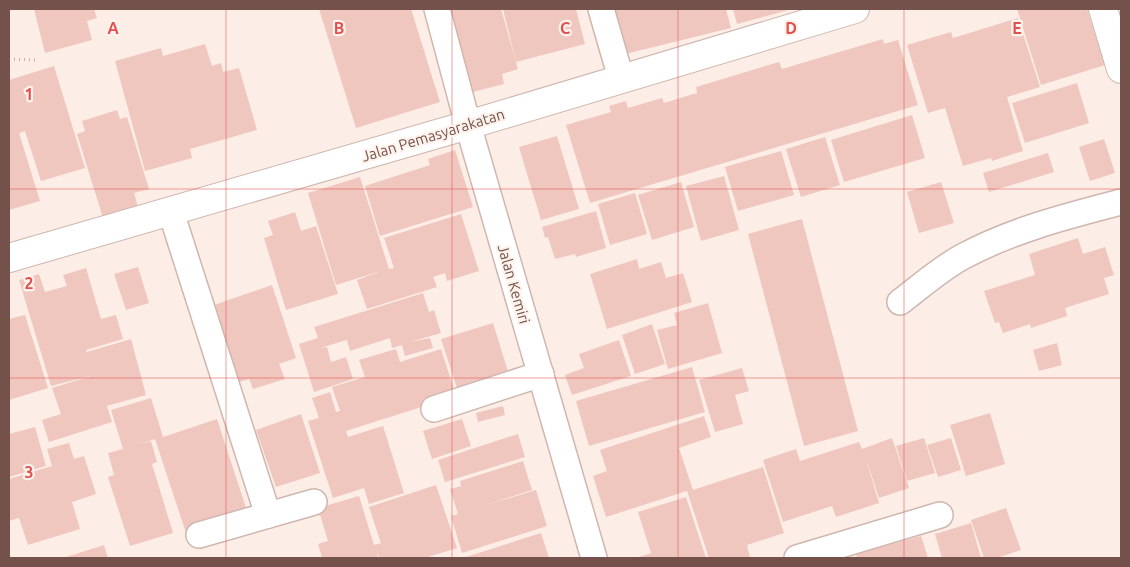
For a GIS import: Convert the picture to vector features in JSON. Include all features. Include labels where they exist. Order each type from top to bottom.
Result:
[{"type":"street","name":"Jalan Kemiri","points":[[437,9],[468,125],[594,558]]},
{"type":"street","points":[[601,9],[621,78]]},
{"type":"street","name":"Jalan Pemasyarakatan","points":[[9,258],[468,125],[855,9]]},
{"type":"street","points":[[1103,9],[1121,68]]},
{"type":"street","points":[[900,302],[960,258],[996,240],[1062,217],[1121,202]]},
{"type":"street","points":[[171,212],[268,515]]},
{"type":"street","points":[[434,409],[541,374]]},
{"type":"street","points":[[199,535],[314,502]]},
{"type":"street","points":[[797,558],[940,516]]},
{"type":"path","points":[[9,59],[34,60]]},
{"type":"building","points":[[34,9],[94,9],[97,18],[87,21],[92,40],[45,53]]},
{"type":"building","points":[[319,9],[411,9],[440,102],[356,128]]},
{"type":"building","points":[[441,9],[501,9],[518,69],[502,74],[504,84],[465,94]]},
{"type":"building","points":[[503,9],[576,9],[585,44],[516,62]]},
{"type":"building","points":[[610,9],[726,9],[731,28],[621,55]]},
{"type":"building","points":[[733,9],[792,9],[737,24]]},
{"type":"building","points":[[1017,9],[1087,9],[1105,65],[1041,85]]},
{"type":"building","points":[[1018,18],[1040,87],[1007,97],[1023,151],[992,161],[991,158],[963,166],[945,108],[928,113],[907,45],[951,32],[953,38]]},
{"type":"building","points":[[883,39],[884,44],[898,40],[918,105],[590,203],[566,125],[611,112],[609,106],[626,101],[628,108],[662,98],[664,103],[697,93],[696,87],[779,62],[782,69]]},
{"type":"building","points":[[205,44],[212,66],[221,63],[223,72],[239,68],[257,130],[190,149],[192,158],[145,171],[115,61],[161,48],[163,56]]},
{"type":"building","points":[[54,66],[85,168],[41,181],[25,131],[19,133],[40,201],[9,210],[9,80]]},
{"type":"building","points":[[1077,83],[1089,123],[1025,143],[1012,103]]},
{"type":"building","points":[[117,110],[120,119],[127,117],[149,189],[134,193],[138,207],[103,218],[77,134],[85,131],[82,121]]},
{"type":"building","points":[[912,115],[925,158],[844,182],[831,140]]},
{"type":"building","points":[[557,136],[579,209],[541,220],[519,147]]},
{"type":"building","points":[[825,137],[840,185],[801,197],[786,149]]},
{"type":"building","points":[[1104,139],[1115,173],[1090,181],[1079,147]]},
{"type":"building","points":[[455,150],[473,207],[380,236],[365,186],[430,165],[428,159]]},
{"type":"building","points":[[781,151],[794,195],[738,211],[725,167]]},
{"type":"building","points":[[1048,153],[1054,172],[989,192],[983,173]]},
{"type":"building","points":[[724,176],[739,230],[701,241],[686,186]]},
{"type":"building","points":[[360,177],[389,269],[394,268],[384,238],[461,214],[479,271],[447,281],[445,273],[433,277],[437,287],[367,309],[357,280],[381,271],[336,285],[308,193]]},
{"type":"building","points":[[681,182],[694,227],[652,240],[638,195]]},
{"type":"building","points":[[941,182],[954,223],[919,233],[907,192]]},
{"type":"building","points":[[635,193],[647,234],[610,245],[598,204]]},
{"type":"building","points":[[596,211],[606,248],[576,257],[575,254],[555,259],[548,237],[545,238],[542,227]]},
{"type":"building","points":[[295,212],[301,231],[316,226],[338,294],[286,310],[264,238],[273,235],[268,221]]},
{"type":"building","points":[[802,219],[858,431],[804,446],[748,234]]},
{"type":"building","points":[[1078,238],[1083,254],[1105,247],[1114,275],[1104,278],[1109,294],[1065,308],[1067,316],[1031,328],[1030,324],[1003,333],[999,322],[995,323],[984,291],[1035,275],[1029,254]]},
{"type":"building","points":[[637,259],[639,269],[661,262],[666,278],[683,273],[692,302],[607,329],[590,274]]},
{"type":"building","points":[[138,267],[149,303],[126,310],[114,274]]},
{"type":"building","points":[[86,268],[101,319],[116,315],[123,339],[86,350],[87,352],[131,339],[146,395],[107,406],[112,422],[49,442],[42,420],[61,414],[52,388],[94,375],[51,386],[19,280],[39,274],[45,292],[67,286],[63,275]]},
{"type":"building","points":[[272,285],[296,358],[279,364],[285,379],[253,389],[249,379],[236,383],[211,306]]},
{"type":"building","points":[[423,293],[429,312],[434,310],[441,333],[410,342],[430,338],[433,348],[405,356],[402,345],[392,348],[390,338],[350,351],[347,340],[320,348],[327,347],[331,362],[346,357],[353,379],[314,392],[299,344],[318,338],[314,327]]},
{"type":"building","points":[[708,303],[722,353],[668,369],[657,330],[677,325],[674,313]]},
{"type":"building","points":[[25,315],[48,388],[9,400],[9,319]]},
{"type":"building","points":[[493,323],[510,378],[459,394],[441,339]]},
{"type":"building","points":[[652,324],[665,364],[635,374],[622,335]]},
{"type":"building","points":[[619,340],[631,376],[572,395],[565,375],[584,368],[579,354]]},
{"type":"building","points":[[1057,343],[1062,365],[1039,371],[1033,350]]},
{"type":"building","points":[[396,349],[400,362],[441,349],[456,396],[346,431],[348,437],[383,426],[404,493],[369,504],[364,488],[333,498],[308,421],[319,418],[312,398],[330,392],[336,412],[340,411],[332,387],[365,377],[359,360]]},
{"type":"building","points":[[692,367],[705,412],[589,446],[576,401]]},
{"type":"building","points":[[742,368],[749,391],[735,395],[743,424],[715,432],[699,380]]},
{"type":"building","points":[[151,398],[163,437],[217,419],[249,517],[187,536],[155,439],[139,444],[151,441],[157,462],[152,464],[173,533],[130,546],[108,477],[114,475],[108,453],[123,449],[111,410]]},
{"type":"building","points":[[503,406],[505,415],[478,422],[476,413]]},
{"type":"building","points":[[990,413],[1005,464],[966,476],[950,425]]},
{"type":"building","points":[[301,414],[320,473],[276,487],[256,430]]},
{"type":"building","points":[[704,416],[711,437],[679,448],[693,490],[763,467],[784,533],[747,545],[750,558],[709,558],[687,491],[606,517],[593,476],[607,471],[600,450]]},
{"type":"building","points":[[462,419],[471,446],[432,459],[423,431]]},
{"type":"building","points":[[35,427],[46,466],[9,477],[9,434]]},
{"type":"building","points":[[518,434],[525,457],[445,482],[438,460]]},
{"type":"building","points":[[892,438],[909,488],[879,498],[865,456],[879,503],[836,517],[832,506],[783,522],[763,460],[796,449],[800,461],[859,442],[862,449]]},
{"type":"building","points":[[924,438],[935,473],[907,481],[896,446]]},
{"type":"building","points":[[951,438],[961,470],[938,477],[927,445]]},
{"type":"building","points":[[69,443],[74,459],[84,456],[96,494],[72,502],[80,529],[28,545],[19,518],[9,521],[9,479],[52,466],[47,449]]},
{"type":"building","points":[[523,461],[532,490],[483,506],[536,490],[547,526],[462,553],[451,516],[458,514],[450,489],[461,486],[460,481]]},
{"type":"building","points":[[436,485],[457,548],[425,558],[379,558],[377,551],[378,558],[322,558],[318,544],[328,541],[318,508],[359,496],[374,545],[381,543],[369,507]]},
{"type":"building","points":[[686,497],[706,558],[636,558],[651,553],[638,512]]},
{"type":"building","points":[[1006,508],[1021,550],[997,558],[984,558],[971,520]]},
{"type":"building","points":[[971,523],[981,558],[942,558],[935,534]]},
{"type":"building","points":[[541,533],[549,558],[464,558],[469,556]]},
{"type":"building","points":[[921,536],[928,558],[857,558],[856,554]]},
{"type":"building","points":[[104,545],[108,558],[63,558]]}]
